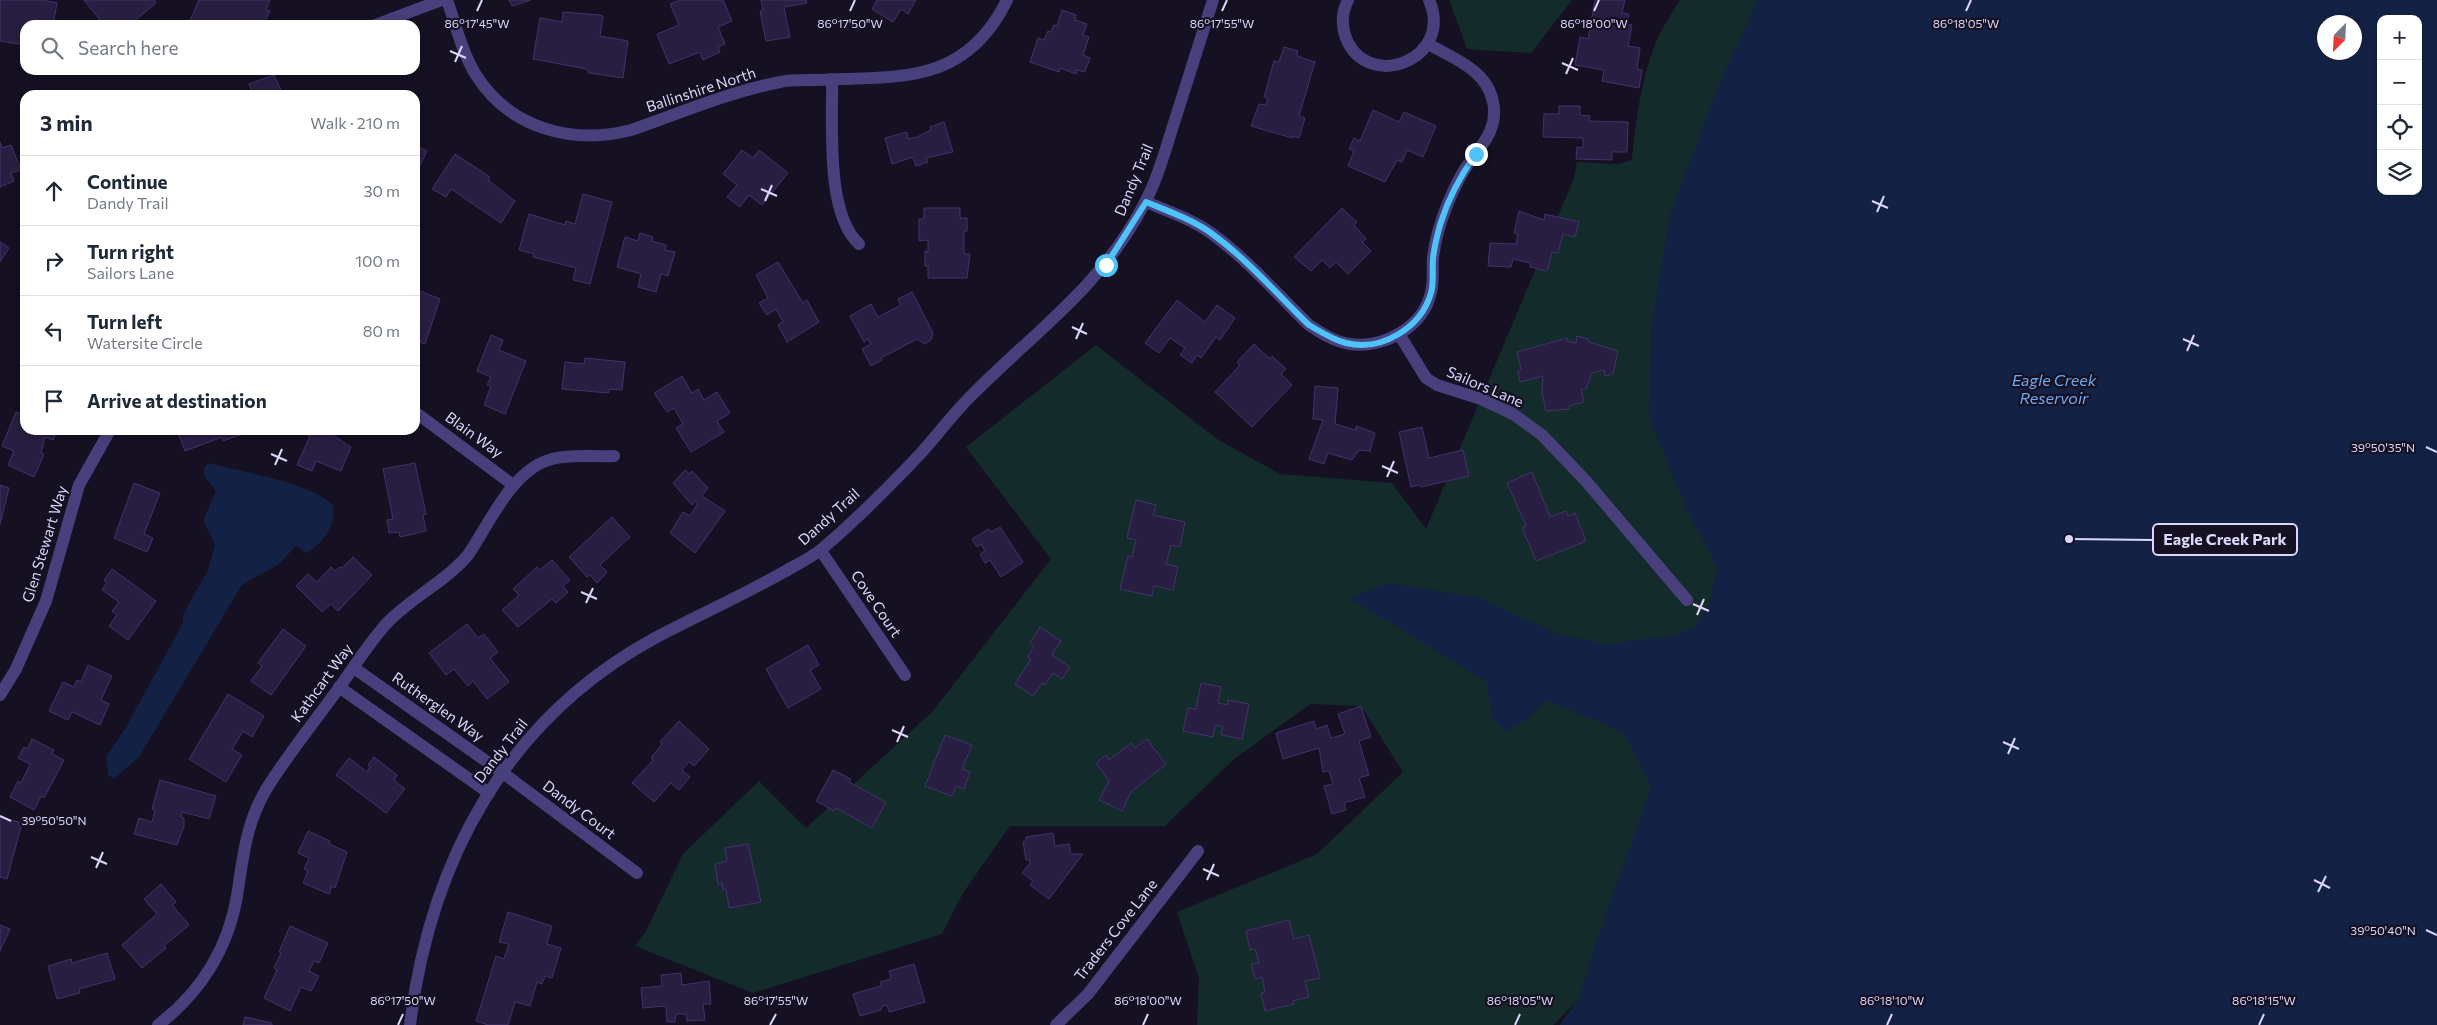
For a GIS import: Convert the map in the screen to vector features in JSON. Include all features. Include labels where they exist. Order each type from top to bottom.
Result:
[{"type":"street","points":[[388,20],[442,0]]},
{"type":"street","name":"Ballinshire North","points":[[447,0],[465,51],[476,75],[499,102],[520,118],[561,134],[588,136],[614,134],[735,93],[781,81],[899,77],[933,70],[971,48],[990,28],[1007,0]]},
{"type":"street","name":"Dandy Trail","points":[[410,1025],[419,962],[434,907],[460,844],[489,793],[529,739],[567,701],[617,662],[655,638],[747,593],[821,550],[920,454],[973,394],[1094,279],[1121,244],[1146,202],[1161,162],[1213,0]]},
{"type":"street","points":[[1348,0],[1344,12],[1345,33],[1350,46],[1366,60],[1386,66],[1400,65],[1419,55],[1428,44],[1434,23],[1429,0]]},
{"type":"street","points":[[1146,202],[1183,217],[1211,233],[1233,250],[1309,325],[1324,334],[1340,342],[1357,345],[1374,344],[1399,334],[1416,320],[1427,303],[1431,292],[1434,251],[1446,208],[1466,168],[1488,139],[1493,122],[1494,103],[1476,72],[1428,44]]},
{"type":"street","points":[[832,79],[836,194],[847,226],[860,244]]},
{"type":"street","name":"Sailors Lane","points":[[1399,334],[1426,378],[1437,385],[1481,399],[1513,414],[1542,435],[1585,480],[1687,600]]},
{"type":"street","name":"Blain Way","points":[[420,416],[513,485]]},
{"type":"street","name":"Glen Stewart Way","points":[[0,695],[14,674],[46,601],[79,486],[107,435]]},
{"type":"street","name":"Kathcart Way","points":[[158,1025],[180,1007],[198,987],[217,957],[231,923],[244,845],[256,808],[268,786],[389,621],[454,571],[468,555],[513,485],[531,468],[553,458],[614,456]]},
{"type":"street","name":"Cove Court","points":[[821,550],[905,675]]},
{"type":"street","name":"Rutherglen Way","points":[[354,668],[503,773]]},
{"type":"street","points":[[339,688],[489,793]]},
{"type":"street","name":"Dandy Court","points":[[503,773],[637,873]]},
{"type":"street","name":"Traders Cove Lane","points":[[1056,1025],[1088,994],[1198,851]]},
{"type":"green space","points":[[1449,0],[1572,0],[1531,53],[1467,49]]},
{"type":"green space","name":"Eagle Creek Reservoir","points":[[1680,0],[2437,0],[2437,1025],[1560,1025],[1576,1002],[1553,1025],[1197,1025],[1199,978],[1177,912],[1317,854],[1403,772],[1361,706],[1310,704],[1233,760],[1165,826],[1010,826],[963,893],[942,934],[753,993],[635,946],[646,931],[683,854],[759,781],[806,828],[933,711],[1051,559],[966,447],[1096,345],[1217,439],[1280,474],[1392,483],[1426,529],[1574,178],[1577,162],[1618,164],[1632,160],[1637,114],[1643,84],[1651,54]]},
{"type":"water","name":"Eagle Creek Reservoir","points":[[1758,0],[2437,0],[2437,1025],[1560,1025],[1579,999],[1596,943],[1651,787],[1623,732],[1546,700],[1528,718],[1506,731],[1492,719],[1487,682],[1350,598],[1388,583],[1477,597],[1558,634],[1610,645],[1641,639],[1666,638],[1696,627],[1709,604],[1717,567],[1687,511],[1649,417],[1651,329],[1670,214],[1720,82]]},
{"type":"water","points":[[209,463],[292,484],[322,497],[333,505],[334,512],[331,527],[318,545],[306,553],[296,546],[278,565],[246,582],[240,588],[139,757],[114,779],[108,775],[106,757],[125,729],[183,623],[183,615],[209,568],[215,544],[203,521],[216,491],[204,476],[204,468]]},
{"type":"building","points":[[0,0],[42,0],[57,3],[54,20],[20,20],[20,44],[0,41]]},
{"type":"building","points":[[84,0],[154,0],[156,3],[138,20],[100,20]]},
{"type":"building","points":[[199,0],[270,0],[266,10],[270,11],[266,20],[190,20]]},
{"type":"building","points":[[509,0],[531,0],[512,6]]},
{"type":"building","points":[[680,0],[723,0],[732,21],[718,27],[725,44],[718,47],[720,52],[703,60],[700,52],[669,64],[657,34],[679,25],[670,4]]},
{"type":"building","points":[[761,0],[806,0],[807,3],[784,7],[790,37],[766,41],[760,11],[763,11]]},
{"type":"building","points":[[877,0],[916,0],[908,14],[901,9],[893,22],[872,9]]},
{"type":"building","points":[[1595,0],[1625,0],[1622,13],[1629,14],[1627,24],[1632,25],[1628,46],[1640,48],[1637,69],[1642,70],[1639,88],[1602,81],[1604,70],[1575,65],[1580,37],[1588,39]]},
{"type":"building","points":[[1062,10],[1076,15],[1075,20],[1087,24],[1083,35],[1089,37],[1083,55],[1090,58],[1085,72],[1077,70],[1076,74],[1060,68],[1059,72],[1030,62],[1038,38],[1044,40],[1048,31],[1051,32],[1054,25],[1057,26]]},
{"type":"building","points":[[563,12],[603,16],[600,36],[628,41],[623,78],[589,73],[587,69],[533,59],[540,18],[562,22]]},
{"type":"building","points":[[1284,47],[1298,51],[1297,56],[1315,62],[1299,116],[1305,118],[1299,138],[1292,136],[1292,138],[1251,126],[1259,104],[1266,105],[1268,98],[1264,97],[1274,61],[1279,62]]},
{"type":"building","points":[[274,75],[281,90],[251,90],[249,84]]},
{"type":"building","points":[[1559,106],[1580,106],[1580,115],[1590,116],[1589,121],[1628,122],[1627,152],[1612,152],[1612,160],[1576,159],[1577,147],[1583,148],[1583,138],[1543,137],[1544,114],[1559,114]]},
{"type":"building","points":[[1373,110],[1399,122],[1404,112],[1436,126],[1423,157],[1407,150],[1402,162],[1397,160],[1385,182],[1348,166],[1354,151],[1349,149],[1354,138],[1360,141]]},
{"type":"building","points":[[944,122],[953,152],[926,158],[928,162],[916,166],[913,157],[892,164],[885,138],[907,132],[908,139],[917,137],[931,130],[930,127]]},
{"type":"building","points":[[0,142],[2,148],[11,145],[20,170],[11,173],[14,181],[0,187]]},
{"type":"building","points":[[420,148],[427,151],[420,165]]},
{"type":"building","points":[[742,150],[753,158],[759,150],[788,173],[762,205],[749,195],[740,207],[727,197],[737,185],[723,174]]},
{"type":"building","points":[[455,154],[490,177],[488,180],[515,201],[501,223],[451,189],[446,197],[432,189]]},
{"type":"building","points":[[583,194],[612,202],[590,284],[573,280],[576,268],[533,257],[534,254],[519,250],[529,214],[565,225],[566,221],[575,224]]},
{"type":"building","points":[[924,208],[960,208],[960,218],[967,218],[967,231],[964,231],[964,254],[970,254],[967,278],[928,278],[928,266],[925,266],[925,251],[928,252],[928,240],[919,241],[919,219],[924,219]]},
{"type":"building","points":[[1342,208],[1357,222],[1354,225],[1366,239],[1362,242],[1371,251],[1348,274],[1336,262],[1330,268],[1322,260],[1311,271],[1294,257]]},
{"type":"building","points":[[1519,211],[1544,220],[1545,214],[1579,222],[1575,237],[1563,234],[1558,253],[1552,252],[1547,271],[1530,267],[1531,263],[1513,259],[1511,267],[1488,266],[1490,243],[1516,244],[1518,234],[1514,233]]},
{"type":"building","points":[[640,233],[653,237],[652,241],[666,245],[665,250],[675,252],[668,276],[661,274],[656,292],[638,287],[641,274],[617,267],[625,237],[638,241]]},
{"type":"building","points":[[0,242],[9,248],[0,262]]},
{"type":"building","points":[[778,262],[803,303],[807,300],[819,322],[787,342],[778,325],[783,322],[776,309],[767,315],[759,303],[768,298],[756,275]]},
{"type":"building","points":[[420,291],[440,299],[425,344],[420,342]]},
{"type":"building","points":[[912,292],[933,333],[931,340],[925,344],[917,339],[881,358],[882,360],[871,366],[862,349],[871,344],[868,339],[864,342],[850,316],[871,304],[878,317],[901,305],[898,299]]},
{"type":"building","points":[[1177,300],[1205,322],[1217,305],[1235,318],[1220,340],[1216,337],[1201,358],[1197,355],[1192,363],[1180,355],[1185,348],[1170,338],[1159,353],[1145,343]]},
{"type":"building","points":[[491,335],[503,340],[499,350],[526,361],[505,414],[484,405],[491,386],[487,385],[491,377],[477,371]]},
{"type":"building","points":[[1577,336],[1588,339],[1589,342],[1618,351],[1613,374],[1605,376],[1604,370],[1592,373],[1586,389],[1581,390],[1584,402],[1569,406],[1570,409],[1546,411],[1542,392],[1543,376],[1520,382],[1518,371],[1521,370],[1517,352],[1567,338],[1567,341],[1576,343]]},
{"type":"building","points":[[1254,344],[1270,359],[1272,356],[1286,369],[1281,374],[1292,385],[1252,427],[1215,392],[1240,365],[1237,362]]},
{"type":"building","points":[[585,358],[625,362],[622,390],[609,389],[609,393],[562,389],[565,362],[584,364]]},
{"type":"building","points":[[682,376],[692,393],[698,389],[704,400],[717,392],[730,413],[717,421],[724,432],[691,452],[676,428],[683,424],[674,408],[667,412],[654,393]]},
{"type":"building","points":[[1315,386],[1338,388],[1335,424],[1356,430],[1356,426],[1375,433],[1370,451],[1359,450],[1352,460],[1328,453],[1324,464],[1309,459],[1323,420],[1313,419]]},
{"type":"building","points":[[16,412],[20,413],[20,435],[55,435],[53,440],[45,437],[41,453],[44,454],[34,477],[8,465],[14,451],[2,446]]},
{"type":"building","points":[[1422,427],[1429,458],[1463,450],[1469,476],[1421,487],[1419,485],[1411,487],[1399,432]]},
{"type":"building","points":[[179,435],[240,435],[223,441],[222,437],[185,451]]},
{"type":"building","points":[[308,435],[333,435],[351,447],[341,471],[316,461],[312,471],[297,465],[310,436]]},
{"type":"building","points":[[415,463],[426,514],[423,515],[426,531],[400,537],[399,532],[389,533],[387,520],[393,519],[383,469]]},
{"type":"building","points":[[685,470],[690,474],[692,471],[708,488],[702,496],[725,511],[695,553],[670,533],[683,512],[690,516],[698,503],[695,501],[692,505],[673,483]]},
{"type":"building","points":[[1532,472],[1550,517],[1566,511],[1568,516],[1575,513],[1586,541],[1536,561],[1522,528],[1526,526],[1507,483]]},
{"type":"building","points":[[134,483],[160,493],[144,534],[153,538],[147,552],[114,538]]},
{"type":"building","points":[[0,485],[9,488],[0,524]]},
{"type":"building","points":[[1136,500],[1156,505],[1153,515],[1185,522],[1180,547],[1171,545],[1166,564],[1178,567],[1173,590],[1154,586],[1152,596],[1120,589],[1128,556],[1132,557],[1136,540],[1127,538]]},
{"type":"building","points":[[612,517],[630,537],[600,565],[607,572],[597,583],[590,575],[587,577],[569,557]]},
{"type":"building","points":[[1000,527],[1023,562],[1001,577],[990,560],[985,563],[980,554],[985,551],[981,544],[977,547],[972,539],[989,529],[991,532]]},
{"type":"building","points":[[353,557],[372,575],[338,611],[331,604],[322,612],[296,586],[308,574],[317,582],[331,567],[335,571],[340,567],[342,568]]},
{"type":"building","points":[[552,560],[570,580],[563,586],[568,592],[556,603],[552,599],[518,627],[502,610],[519,595],[513,589],[537,567],[540,570]]},
{"type":"building","points":[[112,569],[156,601],[128,640],[109,626],[117,615],[112,611],[119,602],[102,590],[107,582],[104,580]]},
{"type":"building","points":[[467,624],[478,638],[484,634],[498,652],[490,658],[509,682],[487,699],[473,681],[468,686],[454,669],[446,675],[429,653]]},
{"type":"building","points":[[1040,627],[1061,641],[1052,655],[1070,667],[1062,679],[1053,673],[1045,685],[1042,683],[1033,696],[1015,684],[1031,659],[1027,657],[1034,646],[1030,643]]},
{"type":"building","points":[[283,629],[306,646],[271,695],[251,681],[262,666],[258,663]]},
{"type":"building","points":[[808,645],[819,665],[810,670],[821,689],[788,708],[766,669]]},
{"type":"building","points":[[88,665],[112,676],[101,700],[109,704],[100,725],[72,712],[68,720],[49,711],[63,682],[74,687],[77,680],[81,682]]},
{"type":"building","points":[[1201,683],[1221,687],[1218,703],[1228,705],[1228,700],[1249,704],[1242,739],[1221,735],[1223,727],[1215,725],[1213,737],[1183,731],[1188,708],[1196,709]]},
{"type":"building","points":[[228,694],[264,716],[252,737],[243,731],[232,749],[242,755],[226,782],[189,759]]},
{"type":"building","points":[[1361,706],[1371,737],[1359,741],[1369,775],[1359,778],[1365,797],[1344,803],[1346,810],[1332,814],[1324,786],[1333,784],[1329,771],[1323,772],[1319,748],[1283,759],[1276,733],[1314,721],[1316,729],[1327,725],[1331,738],[1345,734],[1338,714]]},
{"type":"building","points":[[679,721],[709,749],[694,766],[689,762],[682,770],[690,777],[679,790],[671,783],[654,802],[632,783],[653,760],[651,758],[662,744],[660,742]]},
{"type":"building","points":[[945,735],[972,745],[962,769],[970,772],[964,789],[956,786],[952,796],[925,786]]},
{"type":"building","points":[[32,739],[54,750],[52,754],[64,760],[44,798],[41,796],[34,810],[10,797],[18,781],[21,783],[30,764],[18,758],[24,747],[27,749]]},
{"type":"building","points":[[1147,739],[1166,764],[1131,792],[1122,811],[1099,800],[1109,781],[1096,763],[1106,755],[1109,760],[1131,743],[1135,748]]},
{"type":"building","points":[[374,757],[397,775],[394,780],[405,789],[386,813],[336,775],[349,758],[367,772],[370,767],[368,765]]},
{"type":"building","points":[[833,770],[851,779],[849,782],[886,802],[872,828],[836,808],[834,811],[816,801]]},
{"type":"building","points":[[160,780],[216,796],[209,819],[182,812],[181,817],[184,818],[184,826],[177,845],[134,834],[139,818],[152,822],[155,810],[152,809]]},
{"type":"building","points":[[0,817],[22,823],[7,879],[0,877]]},
{"type":"building","points":[[308,831],[330,841],[329,844],[347,852],[335,888],[332,886],[329,894],[303,883],[308,871],[304,869],[309,858],[298,853]]},
{"type":"building","points":[[1053,833],[1055,846],[1069,844],[1071,854],[1083,854],[1049,899],[1030,885],[1033,881],[1022,873],[1030,863],[1030,860],[1026,860],[1023,842],[1026,841],[1026,837]]},
{"type":"building","points":[[748,844],[761,902],[729,908],[726,889],[723,890],[722,883],[718,884],[715,864],[727,861],[725,848]]},
{"type":"building","points":[[161,884],[176,902],[172,905],[189,925],[142,968],[122,945],[157,914],[144,899]]},
{"type":"building","points":[[508,912],[552,926],[547,944],[561,948],[552,978],[545,976],[542,984],[537,982],[530,1006],[515,1002],[508,1025],[488,1025],[476,1021],[496,956],[504,959],[509,944],[499,942]]},
{"type":"building","points":[[1289,920],[1294,939],[1309,935],[1320,978],[1305,981],[1309,997],[1293,1001],[1294,1004],[1265,1011],[1261,993],[1265,992],[1262,977],[1255,979],[1251,964],[1259,963],[1255,949],[1250,950],[1246,931]]},
{"type":"building","points":[[0,925],[10,929],[0,951]]},
{"type":"building","points":[[290,926],[328,943],[319,963],[314,961],[309,971],[319,976],[311,991],[301,987],[290,1011],[264,998],[277,970],[274,968]]},
{"type":"building","points":[[107,953],[115,979],[79,989],[80,993],[57,999],[48,966],[71,959],[72,963]]},
{"type":"building","points":[[914,964],[925,1002],[889,1012],[887,1005],[881,1007],[881,1010],[860,1016],[853,994],[881,986],[880,982],[891,979],[889,971]]},
{"type":"building","points":[[681,973],[682,985],[709,981],[711,1004],[703,1004],[705,1020],[687,1021],[686,1014],[676,1014],[675,1022],[667,1022],[666,1006],[643,1008],[641,988],[662,986],[661,975]]},
{"type":"building","points":[[245,1017],[272,1023],[272,1025],[243,1025]]},
{"type":"place","name":"Eagle Creek Park","points":[[2069,539]]},
{"type":"route","points":[[1106,265],[1146,202],[1183,217],[1211,233],[1233,250],[1309,325],[1340,342],[1357,345],[1374,344],[1399,334],[1412,324],[1420,316],[1427,303],[1431,292],[1433,260],[1440,224],[1454,191],[1476,154]]}]
